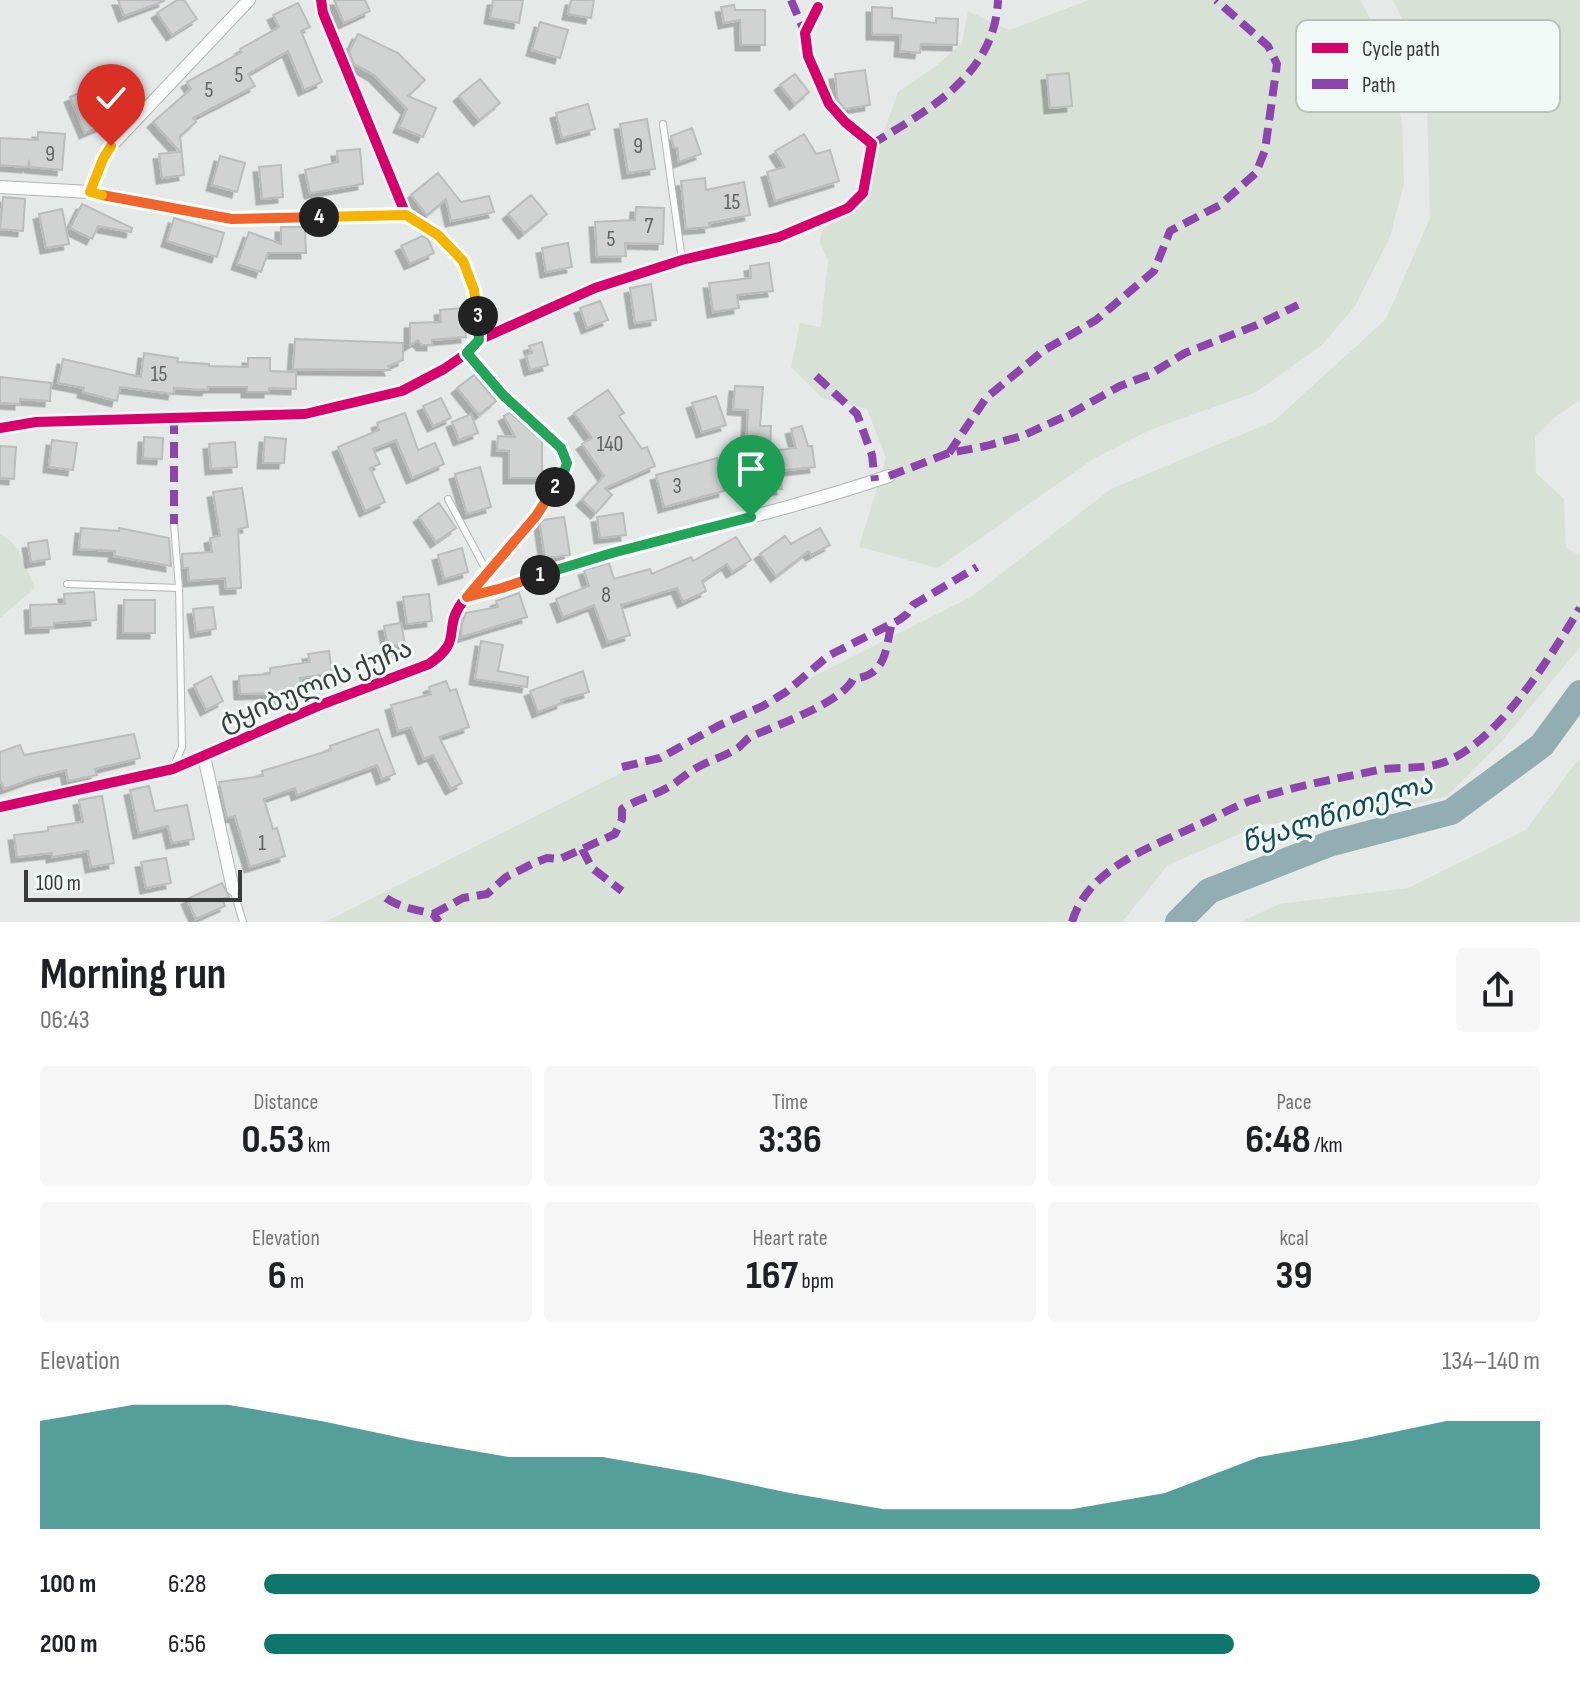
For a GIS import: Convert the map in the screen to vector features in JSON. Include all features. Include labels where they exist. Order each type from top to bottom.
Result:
[{"type":"street","points":[[90,192],[111,146],[249,0]]},
{"type":"street","points":[[321,0],[323,13],[406,215]]},
{"type":"street","points":[[0,428],[36,422],[305,414],[402,391],[444,369],[479,340],[595,288],[682,260],[779,237],[848,208],[863,193],[872,144],[829,104],[808,56],[805,33],[818,7]]},
{"type":"street","points":[[0,187],[90,192],[232,219],[406,215],[438,235],[463,261],[474,290],[479,340]]},
{"type":"street","name":"ტყიბულის ქუჩა","points":[[0,807],[173,769],[323,704],[429,664],[442,655],[452,641],[457,610],[536,516],[563,475],[567,463],[561,448],[503,395],[467,353]]},
{"type":"street","points":[[467,597],[570,565],[829,497],[889,476]]},
{"type":"street","points":[[204,756],[233,889]]},
{"type":"lane","points":[[663,124],[682,260]]},
{"type":"lane","points":[[726,453],[751,517]]},
{"type":"lane","points":[[448,499],[487,571]]},
{"type":"lane","points":[[173,769],[182,747],[179,588],[174,524]]},
{"type":"lane","points":[[67,584],[179,588]]},
{"type":"lane","points":[[233,889],[243,922]]},
{"type":"shaded area","points":[[1089,0],[1360,0],[1371,20],[1296,20],[1296,112],[1400,112],[1404,183],[1390,237],[1355,306],[1321,346],[1256,392],[1150,430],[1093,459],[938,568],[859,547],[886,458],[867,409],[822,398],[791,367],[800,323],[821,327],[828,260],[820,243],[822,230],[867,197],[876,154],[898,92],[962,43],[968,11],[1009,30]]},
{"type":"shaded area","points":[[1393,0],[1580,0],[1580,400],[1554,418],[1535,437],[1536,473],[1564,499],[1566,548],[1580,555],[1580,647],[1503,740],[1447,796],[1374,814],[1260,825],[1168,865],[1122,922],[325,922],[971,597],[1111,489],[1274,421],[1386,319],[1430,218],[1427,112],[1560,112],[1560,20],[1403,20]]},
{"type":"shaded area","points":[[0,534],[17,550],[35,588],[0,618]]},
{"type":"shaded area","points":[[1580,757],[1580,922],[1241,922],[1279,904],[1408,888],[1526,830]]},
{"type":"building","points":[[118,0],[164,0],[164,1],[124,16]]},
{"type":"building","points":[[177,0],[184,0],[197,19],[172,35],[157,13]]},
{"type":"building","points":[[334,0],[365,0],[370,11],[344,23]]},
{"type":"building","points":[[493,0],[523,0],[519,23],[490,18]]},
{"type":"building","points":[[571,0],[594,0],[591,18],[568,14]]},
{"type":"building","points":[[298,3],[310,27],[301,31],[322,82],[304,90],[288,51],[248,74],[255,86],[193,118],[196,122],[180,136],[184,175],[162,178],[159,154],[180,152],[153,122],[191,89],[187,82],[242,52],[240,49],[279,27],[273,15]]},
{"type":"building","points":[[734,5],[735,10],[765,10],[765,45],[741,45],[740,20],[724,23],[721,7]]},
{"type":"building","points":[[872,7],[892,8],[892,18],[936,23],[936,18],[958,19],[957,45],[921,44],[920,53],[900,51],[901,35],[872,34]]},
{"type":"building","points":[[540,22],[568,30],[560,58],[532,50]]},
{"type":"building","points":[[358,34],[398,53],[425,80],[408,96],[436,108],[423,137],[399,127],[407,109],[374,75],[354,64],[349,52]]},
{"type":"building","points":[[865,70],[870,105],[845,109],[838,101],[835,74]]},
{"type":"building","points":[[1069,73],[1072,106],[1050,108],[1047,75]]},
{"type":"building","points":[[795,74],[809,92],[795,104],[780,85]]},
{"type":"building","points":[[480,79],[500,103],[479,120],[459,96]]},
{"type":"building","points":[[107,81],[122,117],[85,133],[70,97]]},
{"type":"building","points":[[588,104],[595,129],[562,138],[556,113]]},
{"type":"building","points":[[647,119],[655,169],[628,173],[620,124]]},
{"type":"building","points":[[692,128],[701,154],[679,162],[671,136]]},
{"type":"building","points":[[38,132],[65,134],[62,170],[30,167],[29,162],[27,167],[0,165],[0,138],[38,140]]},
{"type":"building","points":[[804,134],[816,154],[830,150],[839,181],[775,201],[767,172],[785,167],[775,151]]},
{"type":"building","points":[[360,149],[363,184],[310,193],[305,170],[338,162],[337,151]]},
{"type":"building","points":[[220,156],[245,163],[237,192],[212,185]]},
{"type":"building","points":[[281,165],[283,197],[262,199],[259,167]]},
{"type":"building","points":[[438,173],[461,202],[489,196],[494,212],[451,221],[446,199],[427,215],[411,195]]},
{"type":"building","points":[[705,178],[706,190],[744,182],[750,215],[709,223],[710,227],[686,229],[681,181]]},
{"type":"building","points":[[531,195],[547,214],[524,233],[508,214]]},
{"type":"building","points":[[3,197],[25,199],[23,231],[0,229]]},
{"type":"building","points":[[82,204],[132,228],[131,232],[98,226],[92,239],[70,228]]},
{"type":"building","points":[[636,207],[664,208],[663,244],[625,243],[626,256],[597,257],[595,222],[635,220]]},
{"type":"building","points":[[62,209],[69,244],[46,248],[39,214]]},
{"type":"building","points":[[174,218],[224,233],[217,257],[167,241]]},
{"type":"building","points":[[281,227],[305,227],[306,253],[268,253],[261,272],[237,264],[249,232],[281,244]]},
{"type":"building","points":[[422,236],[428,239],[434,253],[410,264],[401,246]]},
{"type":"building","points":[[568,243],[572,267],[546,272],[542,248]]},
{"type":"building","points":[[769,263],[773,291],[737,295],[739,308],[713,312],[709,283],[751,278],[750,266]]},
{"type":"building","points":[[651,284],[656,320],[635,323],[630,288]]},
{"type":"building","points":[[600,301],[608,320],[587,328],[580,308]]},
{"type":"building","points":[[463,308],[466,337],[432,340],[432,345],[422,345],[418,340],[410,345],[410,323],[441,322],[440,310]]},
{"type":"building","points":[[295,339],[403,343],[403,360],[388,366],[390,370],[293,369]]},
{"type":"building","points":[[542,342],[548,365],[530,370],[526,355],[532,353],[529,346]]},
{"type":"building","points":[[144,353],[209,366],[248,367],[248,358],[270,358],[270,371],[296,372],[296,389],[269,388],[269,392],[247,392],[247,387],[208,387],[207,390],[174,388],[173,394],[120,387],[117,401],[83,392],[84,388],[58,383],[63,359],[141,377]]},
{"type":"building","points":[[474,375],[496,401],[479,415],[457,388]]},
{"type":"building","points":[[0,377],[51,383],[50,401],[20,399],[20,404],[0,403]]},
{"type":"building","points":[[735,386],[763,387],[760,426],[771,426],[770,451],[796,448],[791,429],[802,426],[808,446],[812,446],[815,467],[779,471],[782,489],[771,490],[769,477],[749,477],[749,450],[746,450],[748,410],[733,409]]},
{"type":"building","points":[[608,390],[624,413],[619,416],[642,449],[647,447],[655,466],[605,488],[612,495],[596,513],[582,500],[604,476],[582,444],[592,438],[574,413]]},
{"type":"building","points":[[716,396],[726,425],[702,432],[692,403]]},
{"type":"building","points":[[441,398],[451,418],[433,426],[423,406]]},
{"type":"building","points":[[405,413],[418,450],[435,443],[444,464],[412,478],[396,440],[373,449],[380,464],[370,468],[385,502],[365,511],[338,447],[379,430],[377,423]]},
{"type":"building","points":[[510,413],[542,441],[542,478],[509,478],[509,451],[497,450],[498,436],[515,437],[504,416]]},
{"type":"building","points":[[471,414],[478,433],[459,440],[452,422]]},
{"type":"building","points":[[144,437],[163,438],[162,459],[143,458]]},
{"type":"building","points":[[265,437],[286,439],[284,463],[263,463]]},
{"type":"building","points":[[52,440],[77,443],[73,470],[49,467]]},
{"type":"building","points":[[235,442],[237,467],[211,469],[209,444]]},
{"type":"building","points":[[0,446],[16,447],[14,479],[0,478]]},
{"type":"building","points":[[717,458],[724,491],[664,507],[656,475]]},
{"type":"building","points":[[480,467],[491,507],[467,514],[455,474]]},
{"type":"building","points":[[242,488],[248,527],[238,529],[241,588],[226,589],[225,578],[189,581],[188,568],[183,568],[182,554],[212,552],[210,538],[220,536],[213,492]]},
{"type":"building","points":[[439,503],[456,528],[436,542],[419,517]]},
{"type":"building","points":[[623,513],[626,535],[600,538],[597,517]]},
{"type":"building","points":[[564,517],[570,555],[545,558],[540,524],[543,520]]},
{"type":"building","points":[[81,528],[119,531],[119,528],[169,538],[171,566],[114,556],[115,551],[79,549]]},
{"type":"building","points":[[820,528],[830,545],[811,555],[809,551],[776,576],[760,554],[785,536],[791,544]]},
{"type":"building","points":[[736,537],[751,560],[732,572],[727,564],[702,581],[706,591],[683,602],[677,588],[621,605],[630,635],[608,642],[594,605],[563,617],[556,599],[589,586],[584,570],[609,563],[614,579],[650,569],[652,574],[691,557],[693,561]]},
{"type":"building","points":[[47,540],[50,559],[31,562],[28,543]]},
{"type":"building","points":[[462,548],[468,572],[444,579],[438,555]]},
{"type":"building","points":[[94,592],[96,620],[31,628],[30,605],[65,604],[64,594]]},
{"type":"building","points":[[519,593],[527,617],[461,637],[466,613],[498,607],[496,601]]},
{"type":"building","points":[[429,594],[432,621],[407,624],[403,597]]},
{"type":"building","points":[[124,600],[155,600],[155,633],[123,633]]},
{"type":"building","points":[[213,607],[216,629],[196,632],[193,609]]},
{"type":"building","points":[[401,623],[405,644],[388,647],[384,626]]},
{"type":"building","points":[[481,641],[503,645],[498,671],[528,677],[527,687],[475,679]]},
{"type":"building","points":[[329,651],[332,673],[300,678],[304,698],[275,703],[273,693],[240,694],[239,676],[270,674],[270,668],[310,662],[308,654]]},
{"type":"building","points":[[583,671],[589,692],[561,700],[562,703],[538,712],[530,691]]},
{"type":"building","points":[[211,676],[223,701],[206,710],[194,685]]},
{"type":"building","points":[[446,681],[450,691],[456,689],[469,727],[439,737],[462,783],[451,789],[433,755],[424,759],[411,727],[398,731],[391,705],[431,694],[429,687]]},
{"type":"building","points":[[378,729],[395,774],[382,779],[377,765],[297,795],[295,788],[264,799],[285,856],[250,867],[235,816],[227,818],[219,782],[263,776],[262,771],[331,750],[330,746]]},
{"type":"building","points":[[134,734],[140,758],[95,769],[97,775],[68,781],[66,770],[4,789],[0,779],[0,752],[20,745],[24,755]]},
{"type":"building","points":[[149,786],[155,811],[187,805],[194,839],[172,843],[168,826],[139,833],[130,790]]},
{"type":"building","points":[[102,796],[114,863],[91,867],[88,851],[52,857],[52,853],[17,857],[14,835],[83,822],[79,800]]},
{"type":"building","points":[[166,858],[171,883],[146,888],[141,862]]},
{"type":"building","points":[[222,883],[229,897],[222,899],[225,906],[196,919],[187,899]]},
{"type":"waterway","name":"წყალწითელა","points":[[1178,922],[1209,891],[1329,844],[1451,812],[1542,745],[1580,693]]},
{"type":"marked path","points":[[791,0],[805,33]]},
{"type":"marked path","points":[[872,144],[936,103],[972,70],[994,26],[998,0]]},
{"type":"marked path","points":[[949,453],[986,398],[1043,351],[1096,320],[1154,271],[1170,231],[1220,205],[1256,173],[1265,150],[1277,64],[1268,46],[1216,0]]},
{"type":"marked path","points":[[889,476],[949,453],[1022,436],[1120,386],[1149,375],[1185,353],[1298,305]]},
{"type":"marked path","points":[[816,376],[857,414],[872,455],[875,481]]},
{"type":"marked path","points":[[174,418],[174,524]]},
{"type":"marked path","points":[[622,767],[660,758],[718,726],[763,706],[786,692],[828,656],[899,620],[913,605],[977,567]]},
{"type":"marked path","points":[[1072,922],[1080,903],[1107,873],[1142,851],[1239,805],[1315,783],[1378,770],[1437,764],[1465,751],[1485,736],[1522,695],[1580,608]]},
{"type":"marked path","points":[[433,914],[463,898],[487,894],[506,877],[534,863],[547,858],[560,859],[615,834],[622,819],[622,809],[671,786],[698,767],[738,748],[752,736],[823,705],[847,688],[853,679],[873,672],[879,666],[892,623]]},
{"type":"marked path","points":[[582,849],[592,868],[622,891]]},
{"type":"marked path","points":[[386,898],[402,906],[433,914],[439,922]]},
{"type":"cycle path","points":[[0,428],[36,422],[305,414],[402,391],[444,369],[479,340],[474,290],[463,261],[438,235],[406,215],[323,13],[321,0]]},
{"type":"cycle path","points":[[479,340],[595,288],[682,260],[779,237],[848,208],[863,193],[872,144],[829,104],[808,56],[805,33],[818,7]]},
{"type":"cycle path","points":[[0,807],[173,769],[323,704],[429,664],[439,656],[449,642],[459,607],[548,500],[558,485],[566,461],[549,435],[503,395],[467,353]]},
{"type":"route","points":[[111,146],[90,192],[232,219],[406,215],[438,235],[463,261],[474,290],[479,323],[479,340],[467,353],[503,395],[561,448],[567,463],[563,475],[536,516],[467,597],[612,553],[751,517]]}]
